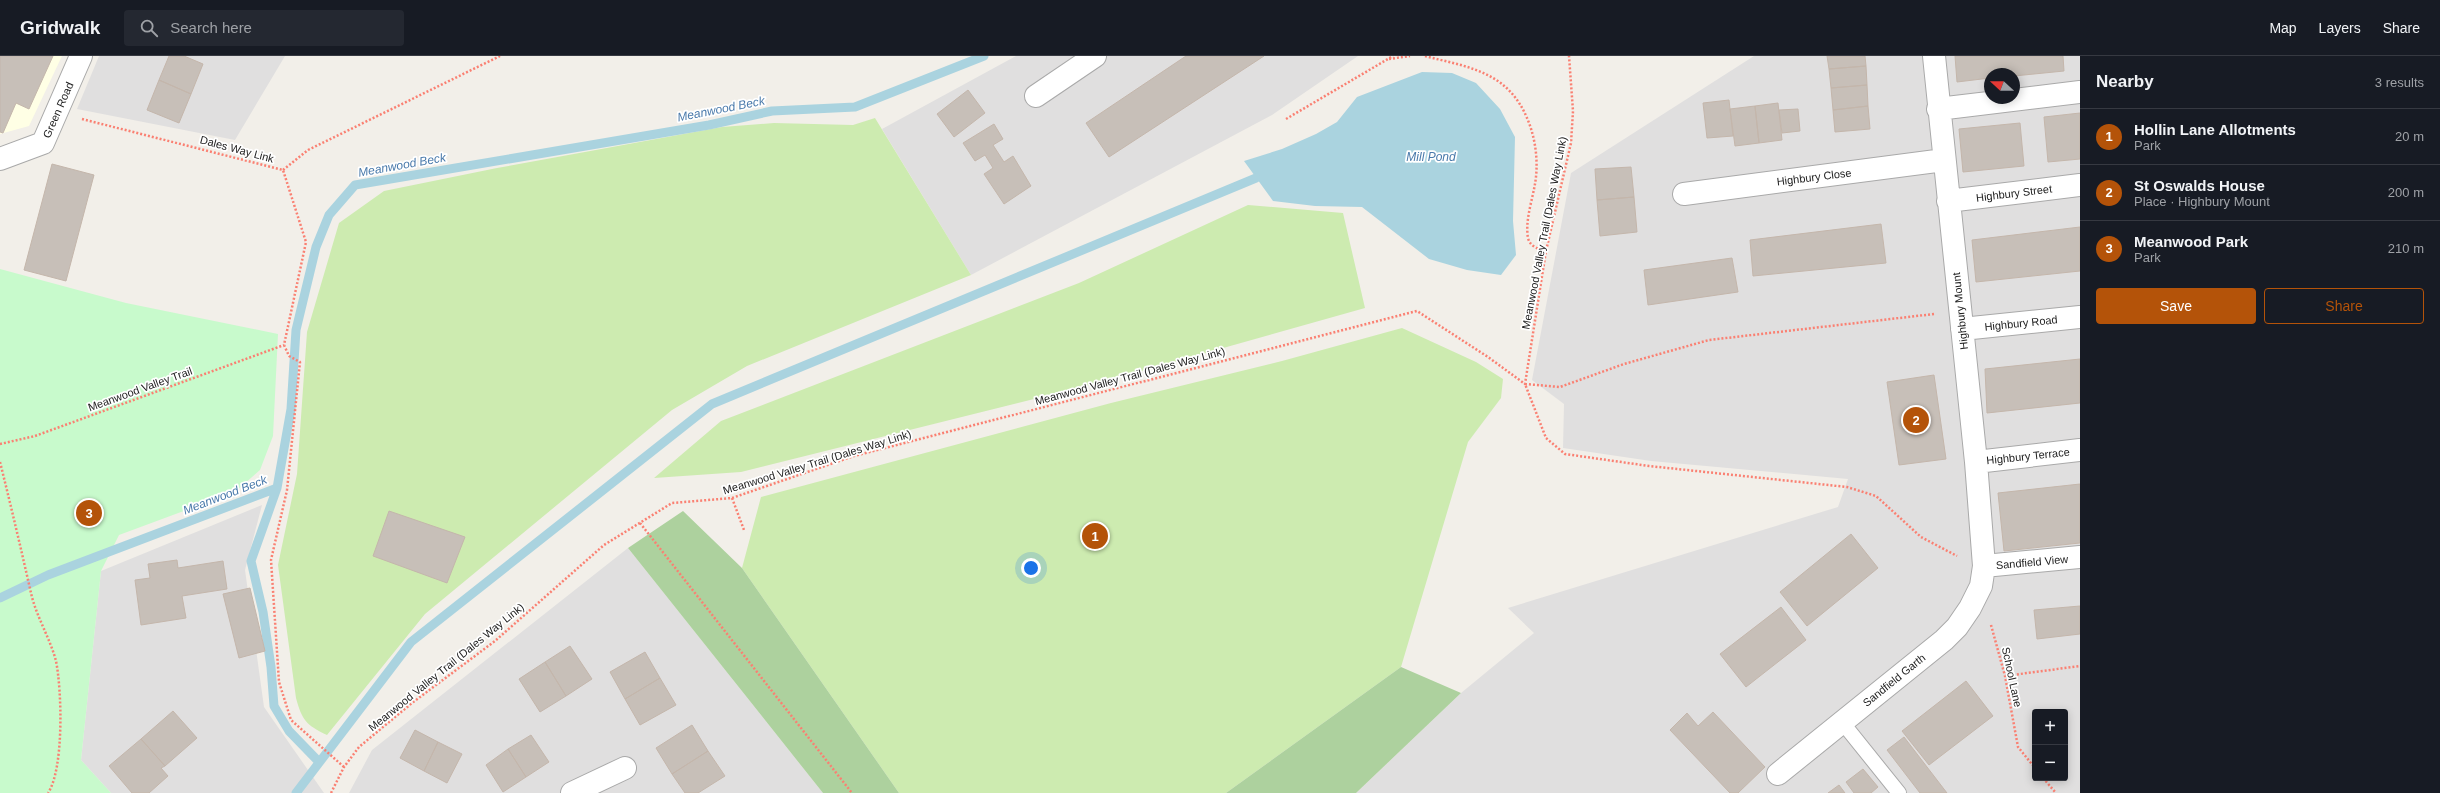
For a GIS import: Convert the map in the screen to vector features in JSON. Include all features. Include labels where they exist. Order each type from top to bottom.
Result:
[{"type":"street","name":"Green Road","points":[[0,159],[44,142],[58,113],[80,56]]},
{"type":"street","points":[[1036,96],[1095,56]]},
{"type":"street","name":"Highbury Mount","points":[[1934,56],[1938,109],[1976,462],[1982,576]]},
{"type":"street","points":[[1938,109],[2080,92]]},
{"type":"street","name":"Highbury Close","points":[[1684,194],[1944,160]]},
{"type":"street","name":"Highbury Street","points":[[1948,201],[2080,184]]},
{"type":"street","name":"Highbury Road","points":[[1961,320],[2080,317]]},
{"type":"street","name":"Highbury Terrace","points":[[1976,462],[2080,450]]},
{"type":"street","name":"Sandfield View","points":[[1982,576],[2080,558]]},
{"type":"street","name":"Sandfield Garth","points":[[1778,774],[1957,628],[1970,608],[1982,576]]},
{"type":"street","points":[[572,793],[625,768]]},
{"type":"lane","points":[[1842,722],[1899,793]]},
{"type":"path","points":[[283,170],[308,150],[500,56]]},
{"type":"path","points":[[1286,119],[1393,56]]},
{"type":"path","points":[[1387,60],[1410,56]]},
{"type":"path","points":[[1425,56],[1468,67],[1500,83],[1511,92],[1523,109],[1530,124],[1536,181],[1528,221],[1528,239],[1535,248],[1546,251]]},
{"type":"path","name":"Meanwood Valley Trail (Dales Way Link)","points":[[331,793],[344,767],[359,747],[412,703],[495,641],[604,545],[672,503],[732,498],[854,456],[1417,312],[1488,357],[1524,384],[1546,251],[1571,143],[1573,111],[1569,56]]},
{"type":"path","name":"Dales Way Link","points":[[58,113],[251,160],[283,170],[306,242],[284,345]]},
{"type":"path","points":[[1961,320],[1709,340],[1624,364],[1560,387],[1524,384],[1546,438],[1565,454],[1649,466],[1847,487],[1876,496],[1922,537],[1958,557],[1982,576]]},
{"type":"path","points":[[284,345],[289,356],[300,362],[286,490],[271,560],[279,682],[291,720],[344,767]]},
{"type":"path","name":"Meanwood Valley Trail","points":[[0,444],[35,436],[284,345]]},
{"type":"path","points":[[0,462],[26,563],[31,594],[56,662],[60,719],[54,784],[48,793]]},
{"type":"path","points":[[732,498],[744,530]]},
{"type":"path","points":[[640,523],[852,793]]},
{"type":"path","name":"School Lane","points":[[1982,576],[2005,676],[2018,746],[2032,764]]},
{"type":"path","points":[[2005,676],[2080,666]]},
{"type":"path","points":[[2046,781],[2056,793]]},
{"type":"shaded area","points":[[0,56],[62,56],[29,126],[0,134]]},
{"type":"shaded area","points":[[99,56],[285,56],[235,140],[77,109]]},
{"type":"shaded area","points":[[1016,56],[1358,56],[1272,115],[971,275],[882,129]]},
{"type":"shaded area","points":[[1754,56],[2080,56],[2080,793],[1356,793],[1461,693],[1534,633],[1508,608],[1838,507],[1848,479],[1651,461],[1563,448],[1564,404],[1532,380],[1571,173]]},
{"type":"shaded area","points":[[262,505],[245,570],[264,707],[324,793],[111,793],[81,760],[101,571]]},
{"type":"shaded area","points":[[628,548],[823,793],[349,793],[372,750]]},
{"type":"green space","points":[[875,118],[971,275],[747,366],[672,410],[425,614],[327,735],[310,725],[300,712],[296,698],[278,565],[297,474],[307,332],[339,223],[384,191],[497,168],[722,127],[774,123],[853,125]]},
{"type":"green space","points":[[1248,205],[1343,213],[1365,308],[1106,381],[741,472],[654,478],[721,421],[1079,283]]},
{"type":"green space","points":[[0,269],[126,303],[278,334],[273,436],[260,470],[235,492],[119,535],[101,571],[81,760],[111,793],[0,793]]},
{"type":"green space","points":[[1402,328],[1476,362],[1503,379],[1501,398],[1468,442],[1401,667],[1226,793],[899,793],[742,568],[761,497],[1111,403],[1282,361]]},
{"type":"green space","points":[[683,511],[742,568],[899,793],[823,793],[628,548]]},
{"type":"green space","points":[[1401,667],[1461,693],[1356,793],[1226,793]]},
{"type":"water","name":"Mill Pond","points":[[1422,72],[1452,73],[1476,83],[1500,109],[1515,137],[1513,221],[1516,255],[1501,275],[1467,270],[1429,259],[1362,207],[1315,206],[1273,201],[1244,161],[1282,149],[1316,134],[1337,122],[1357,97]]},
{"type":"building","points":[[0,56],[53,56],[29,109],[16,103],[3,133],[0,132]]},
{"type":"building","points":[[169,56],[184,56],[203,64],[191,94],[159,80]]},
{"type":"building","points":[[1186,56],[1264,56],[1109,157],[1086,123]]},
{"type":"building","points":[[1827,56],[1865,56],[1866,66],[1829,69]]},
{"type":"building","points":[[1955,56],[2063,56],[2064,71],[2020,75],[2020,68],[1984,68],[1984,79],[1957,82]]},
{"type":"building","points":[[1866,66],[1867,85],[1831,88],[1829,69]]},
{"type":"building","points":[[159,80],[191,94],[179,123],[147,110]]},
{"type":"building","points":[[1867,85],[1868,106],[1833,110],[1831,88]]},
{"type":"building","points":[[968,90],[985,113],[954,137],[937,114]]},
{"type":"building","points":[[1729,100],[1733,136],[1707,138],[1703,103]]},
{"type":"building","points":[[1778,103],[1782,140],[1759,143],[1755,106]]},
{"type":"building","points":[[1755,106],[1759,143],[1735,146],[1730,109]]},
{"type":"building","points":[[1868,106],[1870,129],[1835,132],[1833,110]]},
{"type":"building","points":[[1798,109],[1800,131],[1782,133],[1779,110]]},
{"type":"building","points":[[2080,113],[2080,159],[2048,162],[2044,117]]},
{"type":"building","points":[[2020,123],[2024,166],[1963,172],[1959,129]]},
{"type":"building","points":[[994,124],[1003,139],[993,145],[1004,162],[1013,156],[1031,186],[1004,204],[984,174],[993,168],[985,155],[975,161],[963,143]]},
{"type":"building","points":[[52,164],[94,175],[66,281],[24,270]]},
{"type":"building","points":[[1631,167],[1634,197],[1597,200],[1595,169]]},
{"type":"building","points":[[1634,197],[1637,232],[1600,236],[1597,200]]},
{"type":"building","points":[[1881,224],[1886,263],[1753,276],[1750,240]]},
{"type":"building","points":[[2080,227],[2080,271],[1976,282],[1972,240]]},
{"type":"building","points":[[1732,258],[1738,292],[1648,305],[1644,270]]},
{"type":"building","points":[[2080,359],[2080,403],[1987,413],[1985,369]]},
{"type":"building","points":[[1934,375],[1946,459],[1899,465],[1887,382]]},
{"type":"building","points":[[2080,484],[2080,543],[2004,551],[1998,493]]},
{"type":"building","points":[[389,511],[465,537],[447,583],[373,556]]},
{"type":"building","points":[[1851,534],[1878,568],[1807,626],[1780,592]]},
{"type":"building","points":[[177,560],[178,568],[223,561],[227,589],[182,596],[186,618],[141,625],[135,580],[150,578],[148,564]]},
{"type":"building","points":[[250,588],[265,651],[239,658],[223,594]]},
{"type":"building","points":[[2080,606],[2080,634],[2037,639],[2034,610]]},
{"type":"building","points":[[1781,607],[1806,640],[1746,687],[1720,654]]},
{"type":"building","points":[[570,646],[592,679],[566,696],[545,662]]},
{"type":"building","points":[[645,652],[660,678],[625,699],[610,672]]},
{"type":"building","points":[[545,662],[566,696],[540,712],[519,679]]},
{"type":"building","points":[[660,678],[676,705],[640,725],[625,699]]},
{"type":"building","points":[[1966,681],[1993,716],[1929,765],[1902,731]]},
{"type":"building","points":[[173,711],[197,738],[165,766],[141,739]]},
{"type":"building","points":[[1713,712],[1765,767],[1738,793],[1730,793],[1670,730],[1687,713],[1698,726]]},
{"type":"building","points":[[692,725],[708,751],[672,774],[656,748]]},
{"type":"building","points":[[415,730],[438,742],[424,771],[400,758]]},
{"type":"building","points":[[531,735],[549,762],[526,777],[508,749]]},
{"type":"building","points":[[1904,737],[1947,793],[1920,793],[1887,750]]},
{"type":"building","points":[[141,739],[165,766],[161,768],[168,776],[149,793],[132,793],[109,766]]},
{"type":"building","points":[[438,742],[462,754],[447,783],[424,771]]},
{"type":"building","points":[[508,749],[526,777],[503,792],[486,765]]},
{"type":"building","points":[[708,751],[725,776],[698,793],[685,793],[672,774]]},
{"type":"building","points":[[1863,769],[1878,787],[1871,793],[1854,793],[1846,782]]},
{"type":"building","points":[[1839,785],[1845,793],[1828,793]]},
{"type":"waterway","name":"Meanwood Beck","points":[[0,598],[48,575],[277,488],[291,409],[296,330],[316,247],[329,215],[355,185],[709,125],[772,111],[855,107],[984,56]]},
{"type":"waterway","points":[[296,793],[411,642],[712,404],[1256,178]]},
{"type":"waterway","points":[[277,488],[251,561],[263,612],[271,667],[274,706],[289,731],[319,762]]},
{"type":"place","name":"St Oswalds House","points":[[1916,420]]},
{"type":"place","name":"Meanwood Park","points":[[89,513]]},
{"type":"place","name":"Hollin Lane Allotments","points":[[1095,536]]}]
